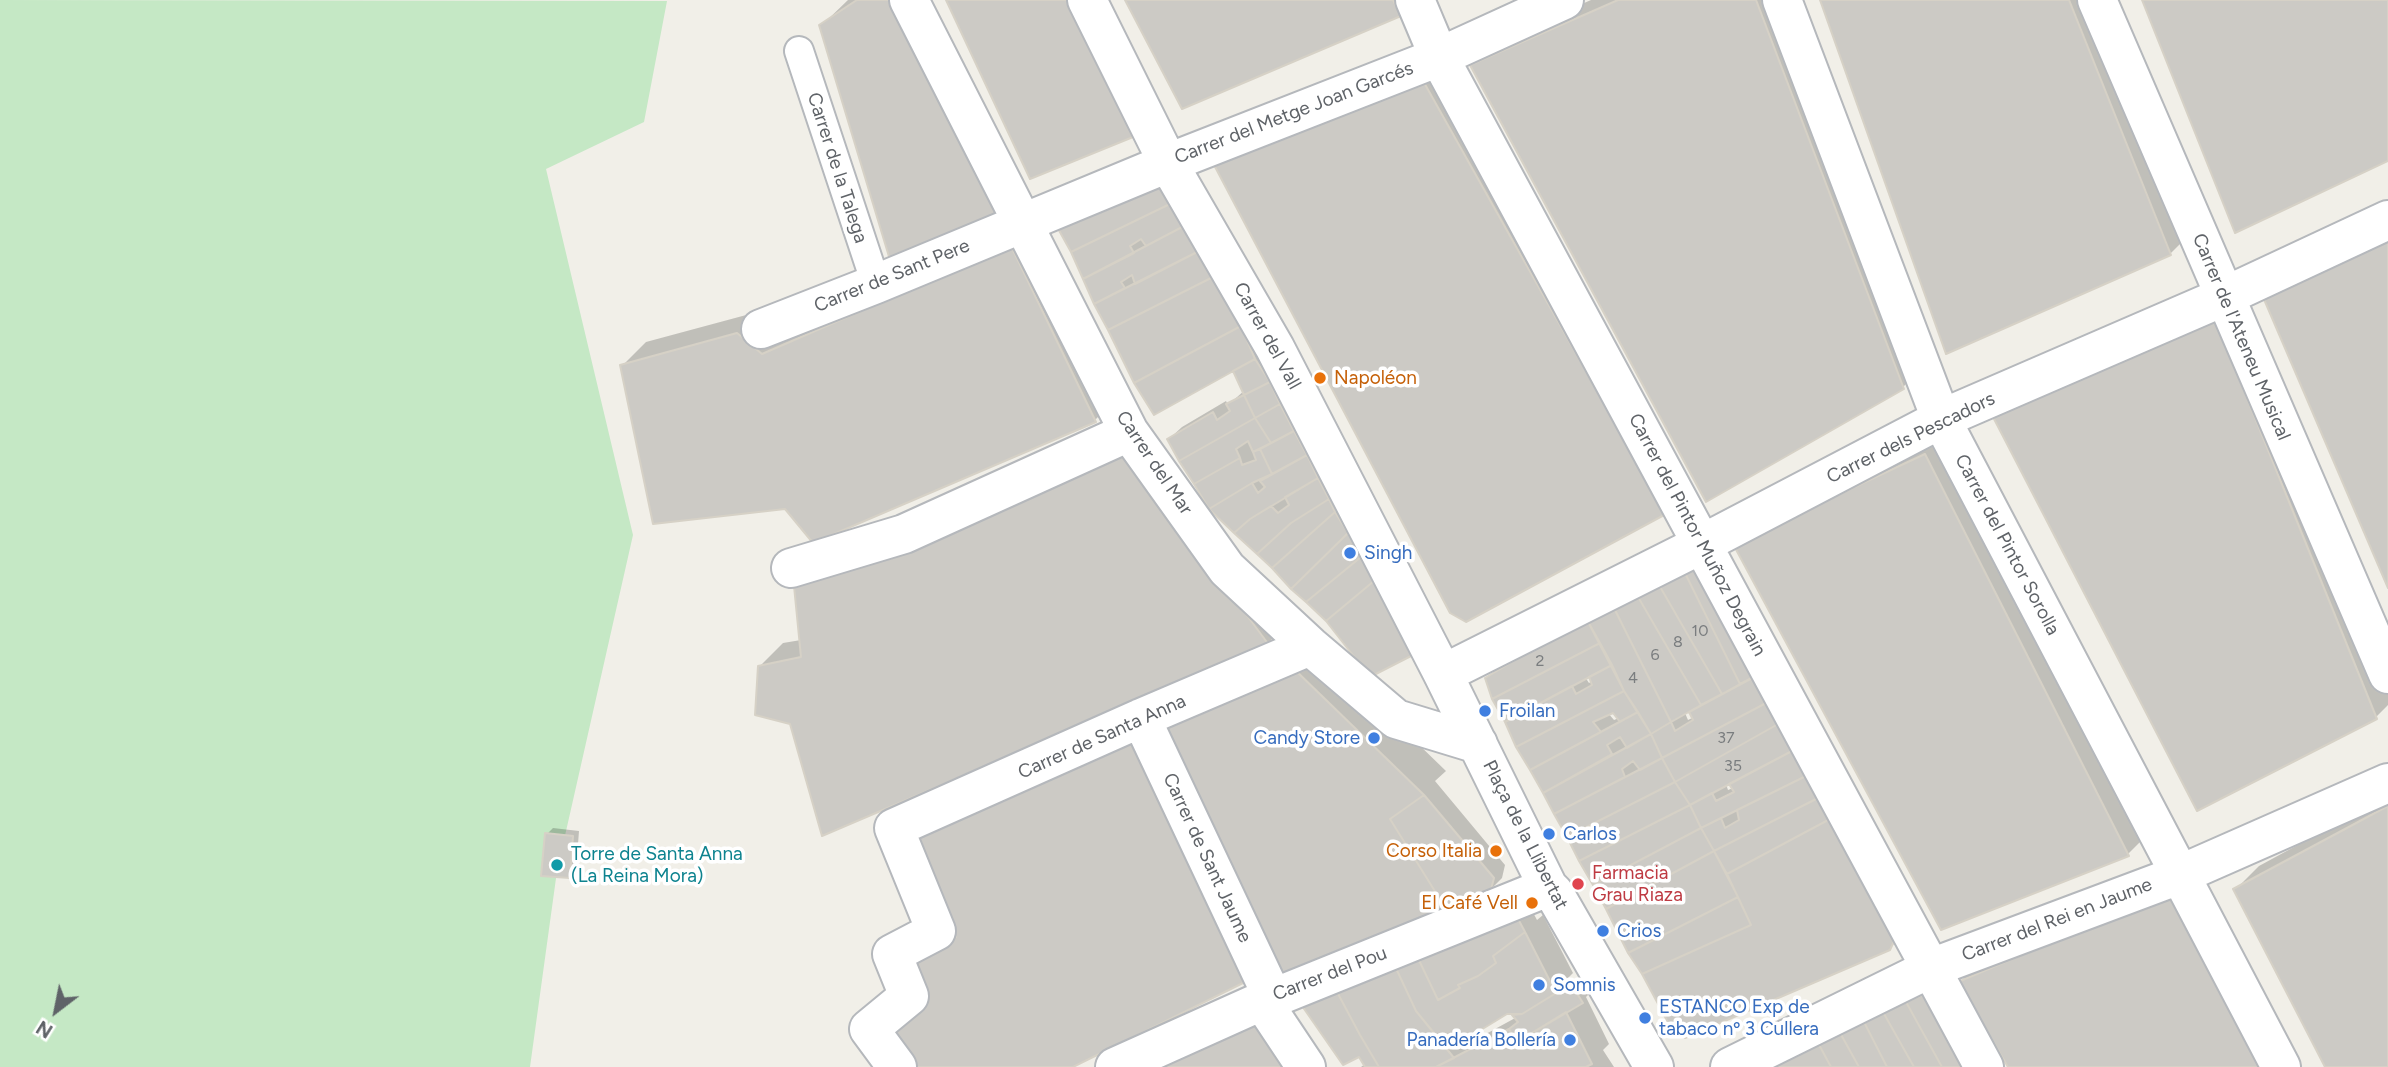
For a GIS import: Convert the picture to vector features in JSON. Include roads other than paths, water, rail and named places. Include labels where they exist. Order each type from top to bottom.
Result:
[{"type":"street","name":"Carrer del Mar","points":[[909,0],[1129,432],[1227,569],[1310,646],[1396,719],[1478,744]]},
{"type":"street","name":"Carrer del Vall","points":[[1087,0],[1168,163],[1275,348],[1443,674]]},
{"type":"street","name":"Carrer del Pintor Muñoz Degrain","points":[[1416,0],[1439,57],[1984,1067]]},
{"type":"street","name":"Carrer del Metge Joan Garcés","points":[[1023,223],[1439,57],[1564,0]]},
{"type":"street","name":"Carrer del Pintor Sorolla","points":[[1782,0],[1941,419],[2281,1067]]},
{"type":"street","name":"Carrer de l'Ateneu Musical","points":[[2097,0],[2388,674]]},
{"type":"street","name":"Carrer de la Talega","points":[[799,51],[876,284]]},
{"type":"street","name":"Carrer dels Pescadors","points":[[1443,674],[1702,544],[1941,419],[2223,296],[2388,220]]},
{"type":"street","name":"Carrer de Sant Pere","points":[[761,328],[1023,223]]},
{"type":"street","points":[[791,568],[904,534],[1129,432]]},
{"type":"street","name":"Carrer de Santa Anna","points":[[897,1067],[869,1029],[909,996],[892,954],[936,931],[894,828],[1310,646]]},
{"type":"street","name":"Plaça de la Llibertat","points":[[1443,674],[1548,887],[1554,893],[1654,1067]]},
{"type":"street","name":"Carrer de Sant Jaume","points":[[1141,718],[1268,1000],[1306,1067]]},
{"type":"street","name":"Carrer del Rei en Jaume","points":[[1730,1067],[1931,968],[2179,875],[2388,783]]},
{"type":"street","name":"Carrer del Pou","points":[[1115,1067],[1268,1000],[1548,887]]},
{"type":"place","name":"Napoléon","points":[[1320,378]]},
{"type":"place","name":"Singh","points":[[1350,553]]},
{"type":"place","name":"Froilan","points":[[1485,711]]},
{"type":"place","name":"Candy Store","points":[[1374,738]]},
{"type":"place","name":"Carlos","points":[[1549,834]]},
{"type":"place","name":"Corso Italia","points":[[1496,851]]},
{"type":"place","name":"Torre de Santa Anna (La Reina Mora)","points":[[557,865]]},
{"type":"place","name":"Farmacia Grau Riaza","points":[[1578,884]]},
{"type":"place","name":"El Café Vell","points":[[1532,903]]},
{"type":"place","name":"Crios","points":[[1603,931]]},
{"type":"place","name":"Somnis","points":[[1539,985]]},
{"type":"place","name":"ESTANCO Exp de tabaco nº 3 Cullera","points":[[1645,1018]]},
{"type":"place","name":"Panadería Bollería","points":[[1570,1040]]}]
